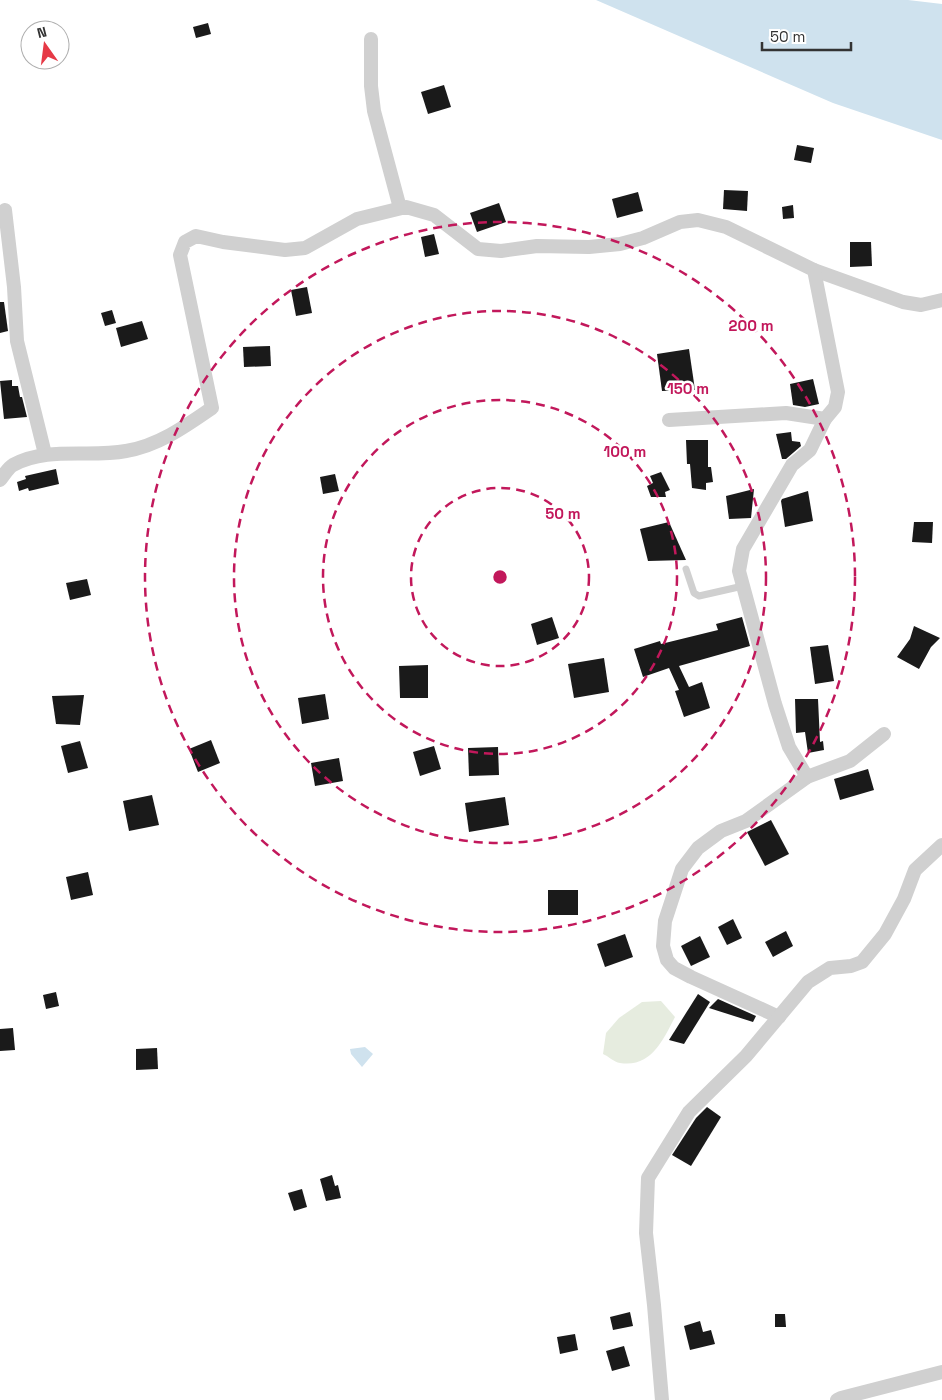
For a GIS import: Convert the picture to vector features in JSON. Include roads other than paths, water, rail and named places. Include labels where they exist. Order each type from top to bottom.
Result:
[{"type":"street","points":[[371,39],[371,86],[374,111],[400,208]]},
{"type":"street","points":[[0,480],[11,466],[45,454],[126,451],[146,446],[188,424],[212,408],[180,255],[184,242],[196,236],[223,242],[285,250],[305,248],[357,219],[406,206],[434,215],[478,249],[501,251],[537,246],[589,248],[620,244],[643,238],[680,222],[698,220],[726,226],[814,270],[903,302],[921,305],[942,300]]},
{"type":"street","points":[[5,210],[14,287],[17,341],[45,454]]},
{"type":"street","points":[[807,777],[789,747],[775,704],[739,571],[743,550],[792,465],[810,450],[835,407],[838,392],[814,270]]},
{"type":"street","points":[[668,420],[786,413],[826,420]]},
{"type":"street","points":[[779,1017],[674,968],[667,960],[663,946],[665,922],[682,869],[698,848],[721,831],[746,821],[807,777],[850,761],[884,734]]},
{"type":"street","points":[[662,1400],[646,1233],[648,1178],[689,1112],[746,1056],[808,982],[830,968],[851,966],[862,962],[885,934],[916,870],[942,846]]},
{"type":"street","points":[[837,1400],[942,1372]]},
{"type":"lane","points":[[686,568],[694,593],[699,596],[743,586]]},
{"type":"water","points":[[596,0],[908,0],[942,4],[942,140],[833,103]]},
{"type":"water","points":[[365,1047],[373,1054],[362,1067],[351,1054],[350,1049]]}]
